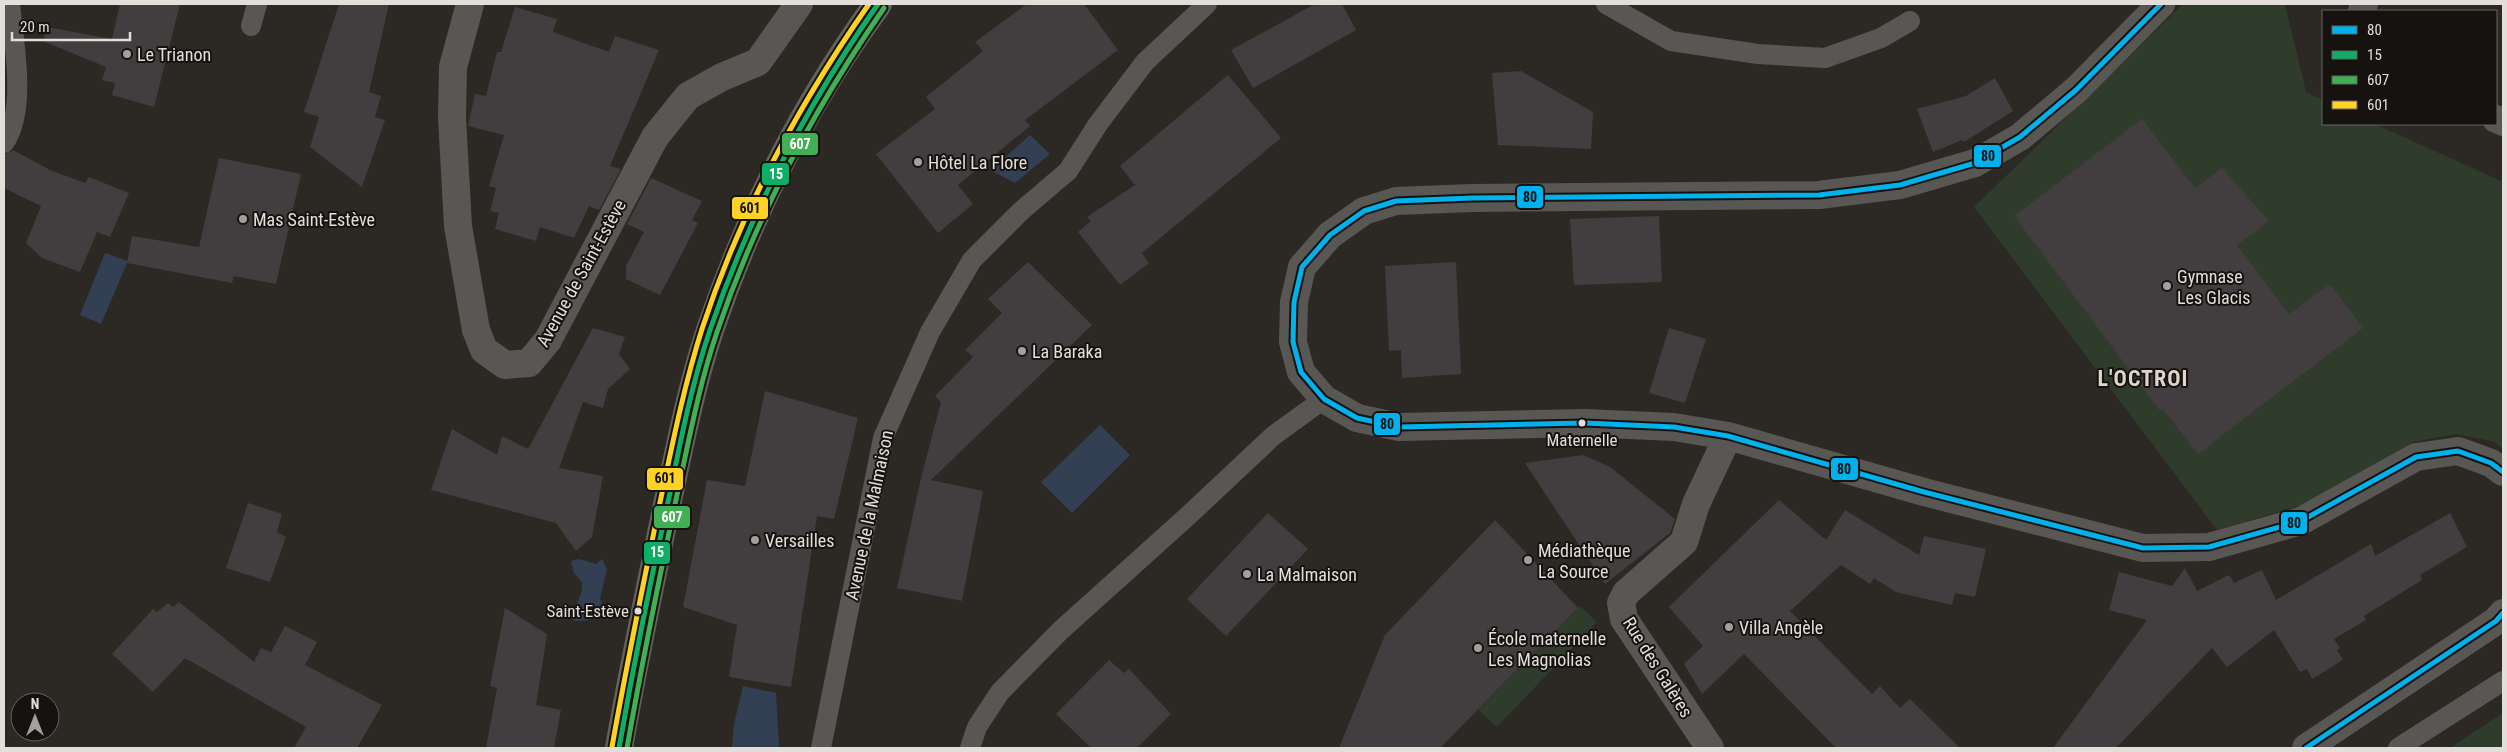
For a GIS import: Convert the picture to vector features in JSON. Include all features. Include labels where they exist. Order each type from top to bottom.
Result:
[{"type":"main road","points":[[618,748],[676,466],[695,382],[710,330],[752,220],[773,179],[822,89],[878,4]]},
{"type":"street","name":"Avenue de Saint-Estève","points":[[470,4],[453,67],[452,118],[458,226],[476,330],[484,350],[504,365],[529,362],[548,340],[655,137],[688,96],[722,77],[758,62],[799,4]]},
{"type":"street","points":[[2161,4],[2076,90],[2020,138],[1976,163],[1900,185],[1819,195],[1472,198],[1396,201],[1364,211],[1330,235],[1302,267],[1294,302],[1293,342],[1301,372],[1324,398],[1358,418],[1399,427],[1631,424],[1674,427],[1728,436],[1924,492],[2143,548],[2208,547],[2301,521],[2416,457],[2458,452],[2491,463],[2503,472]]},
{"type":"street","name":"Rue des Galères","points":[[1710,748],[1624,619],[1621,603],[1626,594],[1684,542],[1696,504],[1728,436]]},
{"type":"street","points":[[2306,748],[2496,621],[2503,614]]},
{"type":"lane","points":[[4,143],[10,136],[18,106],[10,4]]},
{"type":"lane","points":[[251,26],[257,4]]},
{"type":"lane","name":"Avenue de la Malmaison","points":[[821,748],[883,438],[930,332],[972,260],[1020,212],[1068,172],[1098,124],[1145,62],[1207,4]]},
{"type":"lane","points":[[1606,4],[1671,41],[1758,54],[1815,58],[1824,58],[1881,38],[1910,21]]},
{"type":"lane","points":[[970,748],[977,727],[1000,692],[1060,631],[1190,514],[1272,436],[1324,398]]},
{"type":"lane","points":[[2398,748],[2503,681]]},
{"type":"green space","points":[[2183,4],[2285,4],[2306,92],[2322,100],[2322,125],[2377,125],[2503,182],[2503,449],[2495,442],[2456,434],[2413,442],[2309,503],[2217,530],[1974,207]]},
{"type":"green space","points":[[1580,606],[1597,622],[1497,727],[1478,710]]},
{"type":"green space","points":[[2503,713],[2503,748],[2450,748]]},
{"type":"water","points":[[1030,135],[1050,154],[1015,183],[994,172],[995,166]]},
{"type":"water","points":[[105,253],[128,261],[101,324],[80,315]]},
{"type":"water","points":[[1100,425],[1130,455],[1072,513],[1041,482]]},
{"type":"water","points":[[579,559],[596,564],[602,559],[607,569],[600,598],[605,610],[598,616],[586,621],[572,620],[580,597],[582,582],[574,573],[571,561]]},
{"type":"water","points":[[743,686],[776,693],[779,748],[732,748],[734,724]]},
{"type":"building","name":"Le Trianon","points":[[120,4],[180,4],[154,107],[112,95],[115,83],[102,80],[106,67],[43,41],[47,27],[112,39]]},
{"type":"building","points":[[339,4],[389,4],[369,92],[381,96],[375,117],[385,120],[362,187],[310,147],[319,117],[304,112]]},
{"type":"building","points":[[1027,4],[1084,4],[1118,50],[1025,120],[1030,126],[958,185],[973,204],[938,233],[876,154],[935,109],[926,97],[983,51],[975,42]]},
{"type":"building","points":[[1315,4],[1342,4],[1356,30],[1253,88],[1231,50]]},
{"type":"building","points":[[515,7],[557,19],[553,32],[609,52],[615,36],[659,50],[610,166],[621,169],[599,210],[589,206],[574,238],[540,227],[536,241],[495,229],[499,213],[490,211],[496,188],[489,186],[504,135],[468,126],[475,94],[486,96],[497,52],[501,52]]},
{"type":"building","points":[[1521,71],[1593,112],[1591,149],[1498,145],[1492,73]]},
{"type":"building","points":[[1228,75],[1281,138],[1142,253],[1149,263],[1120,285],[1078,232],[1091,221],[1087,217],[1135,185],[1120,166]]},
{"type":"building","points":[[1995,78],[2013,111],[1964,142],[1962,140],[1933,152],[1917,109],[1966,96]]},
{"type":"building","name":"Gymnase Les Glacis","points":[[2142,119],[2195,188],[2222,168],[2269,221],[2237,245],[2289,314],[2330,284],[2363,328],[2198,454],[2163,409],[2160,411],[2014,216]]},
{"type":"building","points":[[13,150],[50,170],[85,183],[89,177],[129,193],[110,237],[97,232],[80,272],[42,258],[26,243],[41,206],[4,188],[4,155]]},
{"type":"building","name":"Mas Saint-Estève","points":[[219,158],[301,174],[276,284],[234,276],[232,283],[127,263],[132,236],[199,247]]},
{"type":"building","points":[[651,178],[702,201],[692,220],[698,223],[660,295],[626,279],[626,266],[644,232],[627,224]]},
{"type":"building","points":[[1659,216],[1662,282],[1574,285],[1570,219]]},
{"type":"building","points":[[1028,262],[1092,325],[931,480],[983,491],[962,601],[897,588],[921,478],[941,402],[935,396],[973,357],[965,350],[1002,313],[988,299]]},
{"type":"building","points":[[1456,262],[1461,374],[1402,378],[1401,350],[1389,351],[1385,266]]},
{"type":"building","points":[[593,328],[625,337],[619,354],[630,369],[608,389],[603,408],[583,402],[559,468],[603,476],[592,537],[576,551],[556,523],[431,490],[452,429],[497,455],[502,436],[528,449]]},
{"type":"building","points":[[1669,328],[1706,339],[1685,403],[1649,393]]},
{"type":"building","name":"Versailles","points":[[765,391],[858,418],[834,519],[817,516],[791,687],[729,677],[737,625],[683,607],[707,480],[745,486]]},
{"type":"building","points":[[1583,455],[1610,467],[1675,519],[1670,533],[1605,584],[1525,463]]},
{"type":"building","points":[[1779,500],[1826,540],[1845,510],[1919,555],[1924,536],[1986,549],[1975,597],[1955,593],[1952,605],[1896,592],[1874,578],[1870,584],[1841,565],[1790,611],[1872,694],[1880,686],[1900,708],[1910,699],[1960,748],[1836,748],[1744,654],[1702,694],[1684,664],[1703,646],[1669,607]]},
{"type":"building","points":[[248,503],[282,514],[277,532],[286,537],[270,582],[226,568]]},
{"type":"building","name":"La Malmaison","points":[[1268,513],[1308,549],[1226,636],[1187,599]]},
{"type":"building","points":[[2450,513],[2467,547],[2420,575],[2422,580],[2364,616],[2366,620],[2334,639],[2340,648],[2337,650],[2343,660],[2312,679],[2307,669],[2300,672],[2274,630],[2227,667],[2212,648],[2116,748],[2053,748],[2147,620],[2109,610],[2119,572],[2172,586],[2185,568],[2197,591],[2229,575],[2234,583],[2262,570],[2276,600],[2371,544],[2375,556]]},
{"type":"building","name":"École maternelle Les Magnolias","points":[[1495,520],[1578,608],[1440,748],[1339,748],[1385,635]]},
{"type":"building","points":[[179,602],[254,662],[261,648],[271,652],[285,626],[317,642],[305,665],[382,705],[357,748],[294,748],[306,727],[185,658],[153,692],[112,654],[153,609],[157,612],[168,603],[173,607]]},
{"type":"building","points":[[505,608],[547,634],[536,705],[561,710],[554,748],[486,748],[497,688],[490,686]]},
{"type":"building","points":[[1109,660],[1124,673],[1129,669],[1171,714],[1137,748],[1091,748],[1056,714]]},
{"type":"transit line","name":"601","points":[[612,747],[658,512],[689,374],[702,329],[734,243],[774,160],[795,120],[869,4]]},
{"type":"transit line","name":"15","points":[[619,748],[643,620],[683,431],[692,390],[710,330],[743,244],[782,161],[827,81],[878,4]]},
{"type":"transit line","name":"80","points":[[2161,4],[2076,90],[2020,137],[1975,163],[1900,185],[1819,195],[1472,198],[1396,201],[1364,211],[1330,235],[1302,267],[1294,302],[1293,342],[1301,372],[1324,399],[1357,418],[1399,427],[1585,423],[1674,427],[1728,436],[1924,492],[2143,548],[2209,547],[2301,521],[2416,457],[2458,451],[2491,463],[2503,472]]},
{"type":"transit line","name":"607","points":[[627,748],[690,433],[717,332],[750,247],[789,164],[834,85],[884,8]]},
{"type":"transit line","name":"80","points":[[2306,748],[2496,621],[2503,613]]},
{"type":"place","name":"Le Trianon","points":[[127,54]]},
{"type":"place","name":"Hôtel La Flore","points":[[918,162]]},
{"type":"place","name":"Mas Saint-Estève","points":[[243,219]]},
{"type":"place","name":"Gymnase Les Glacis","points":[[2167,286]]},
{"type":"place","name":"La Baraka","points":[[1022,351]]},
{"type":"place","name":"Maternelle","points":[[1582,423]]},
{"type":"place","name":"Versailles","points":[[755,540]]},
{"type":"place","name":"Médiathèque La Source","points":[[1528,560]]},
{"type":"place","name":"La Malmaison","points":[[1247,574]]},
{"type":"place","name":"Saint-Estève","points":[[638,611]]},
{"type":"place","name":"Villa Angèle","points":[[1729,627]]},
{"type":"place","name":"École maternelle Les Magnolias","points":[[1478,648]]},
{"type":"district","name":"L'OCTROI","points":[[2143,378]]}]
